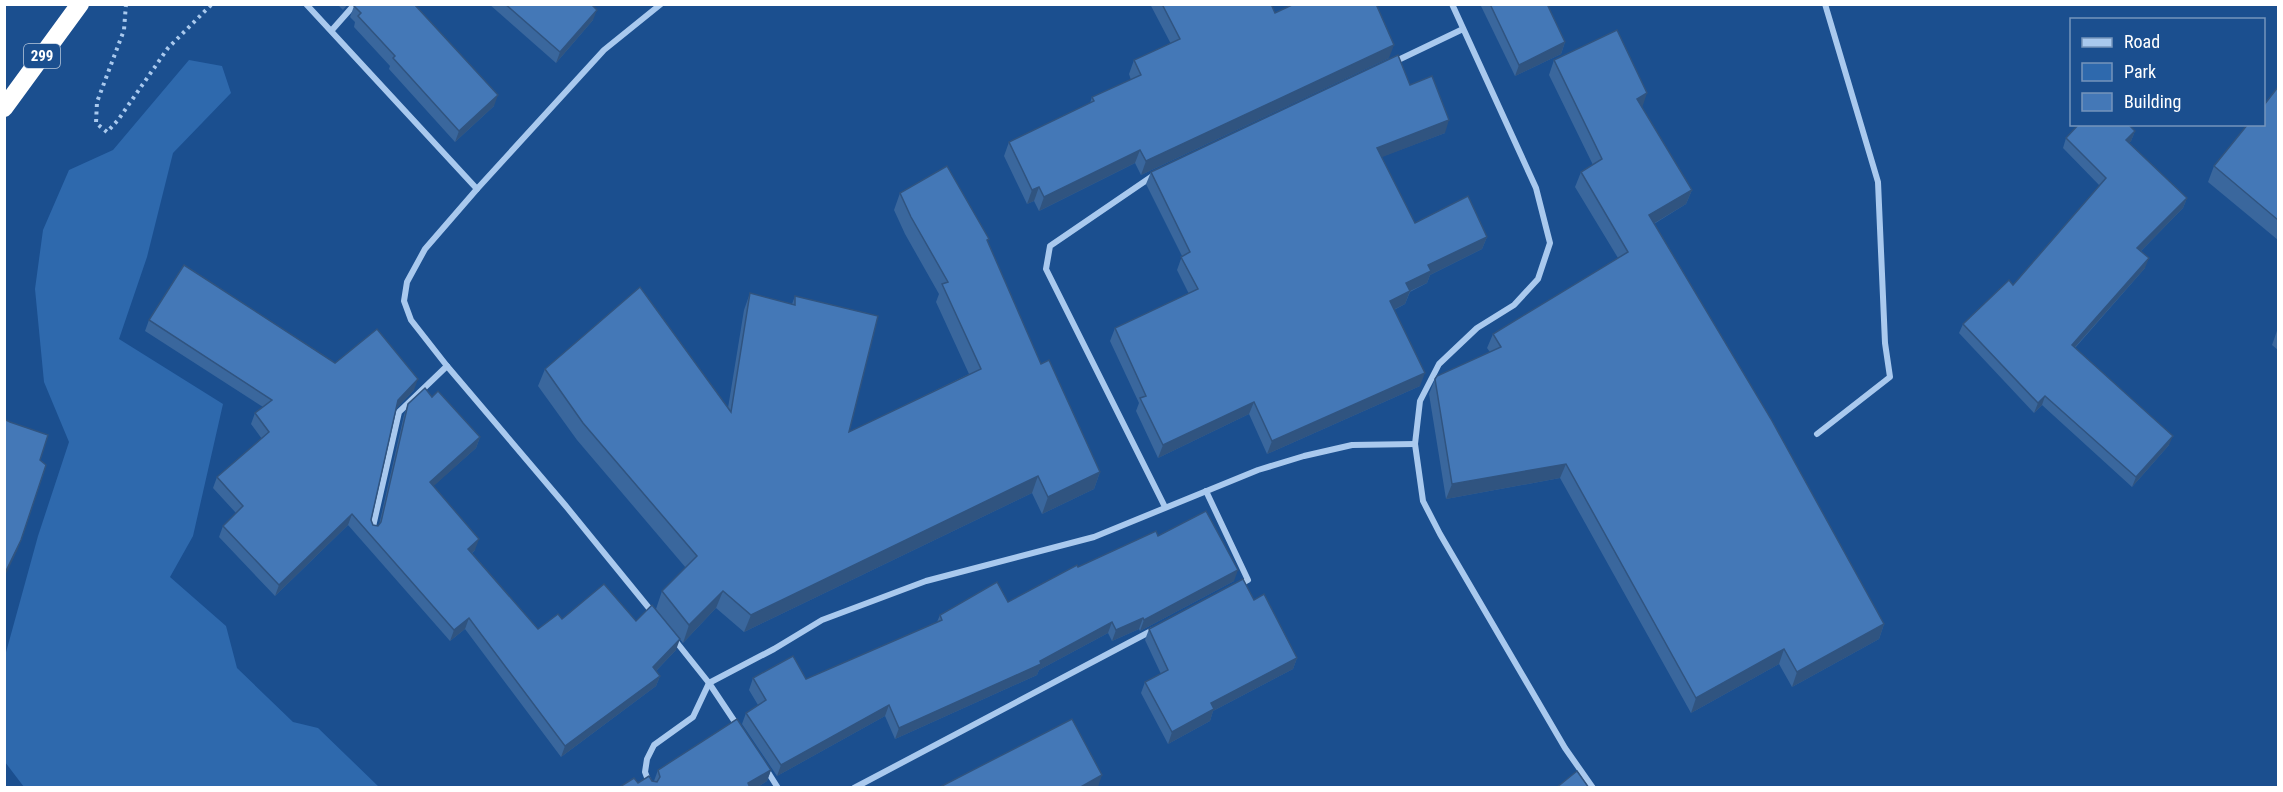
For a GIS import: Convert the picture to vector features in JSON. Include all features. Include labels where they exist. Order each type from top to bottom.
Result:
[{"type":"highway","name":"299","points":[[4,108],[80,4]]},
{"type":"street","points":[[306,4],[477,189]]},
{"type":"street","points":[[332,30],[355,4]]},
{"type":"street","points":[[659,620],[447,366],[411,320],[404,300],[406,282],[425,249],[477,189],[604,50],[661,4]]},
{"type":"street","points":[[1452,4],[1536,188],[1550,243],[1538,279],[1514,305],[1477,328],[1439,364],[1420,401],[1415,444],[1423,501],[1565,748],[1593,788]]},
{"type":"street","points":[[1817,434],[1890,377],[1885,343],[1878,182],[1825,4]]},
{"type":"street","points":[[1389,64],[1463,29]]},
{"type":"street","points":[[1158,173],[1143,180],[1050,246],[1046,269],[1165,507]]},
{"type":"street","points":[[372,532],[399,412],[447,366]]},
{"type":"street","points":[[651,788],[645,772],[647,759],[654,745],[693,717],[709,682],[774,649],[822,620],[926,581],[1094,537],[1258,470],[1352,445],[1415,444]]},
{"type":"street","points":[[1206,491],[1248,580],[1227,591]]},
{"type":"street","points":[[666,629],[709,682],[740,730]]},
{"type":"street","points":[[854,788],[1155,629]]},
{"type":"street","points":[[759,759],[778,788]]},
{"type":"path","points":[[126,4],[124,30],[97,102],[96,123],[107,132],[118,120],[168,48],[212,4]]},
{"type":"green space","points":[[189,60],[222,66],[231,93],[173,153],[147,257],[119,339],[223,404],[193,536],[170,577],[226,626],[237,668],[293,722],[318,728],[379,787],[24,787],[5,762],[5,656],[38,536],[69,442],[44,382],[35,289],[43,230],[69,170],[113,150]]},
{"type":"building","points":[[356,4],[414,4],[498,95],[459,131],[358,16],[361,13],[354,6]]},
{"type":"building","points":[[505,4],[591,4],[597,10],[560,52]]},
{"type":"building","points":[[1162,4],[1271,4],[1275,13],[1294,4],[1376,4],[1394,45],[1146,161],[1140,150],[1044,197],[1039,187],[1032,190],[1009,142],[1094,101],[1092,97],[1141,75],[1134,60],[1180,39]]},
{"type":"building","points":[[1490,4],[1547,4],[1565,42],[1519,65]]},
{"type":"building","points":[[1617,30],[1647,93],[1637,99],[1692,190],[1649,215],[1771,419],[1884,624],[1797,672],[1784,649],[1696,698],[1566,464],[1452,484],[1435,379],[1437,376],[1501,347],[1493,334],[1628,252],[1581,172],[1602,159],[1554,60]]},
{"type":"building","points":[[1398,55],[1410,85],[1432,76],[1449,120],[1377,148],[1415,223],[1468,196],[1487,237],[1428,265],[1431,271],[1406,283],[1410,291],[1390,301],[1425,373],[1272,441],[1254,402],[1163,445],[1140,398],[1146,396],[1115,328],[1198,289],[1181,257],[1190,252],[1151,172]]},
{"type":"building","points":[[2278,87],[2278,220],[2214,166],[2246,126],[2265,126],[2265,104]]},
{"type":"building","points":[[2077,126],[2130,126],[2135,131],[2126,140],[2187,198],[2137,248],[2149,258],[2072,345],[2173,436],[2136,477],[2045,396],[2038,403],[1963,324],[2009,280],[2013,285],[2106,178],[2066,138]]},
{"type":"building","points":[[947,166],[989,239],[987,240],[1041,364],[1049,360],[1100,472],[1048,497],[1038,476],[751,615],[723,591],[689,625],[662,591],[697,556],[583,423],[545,369],[640,287],[731,412],[750,293],[795,305],[795,296],[878,316],[849,432],[981,369],[942,284],[948,282],[900,193]]},
{"type":"building","points":[[184,265],[335,363],[377,329],[418,379],[398,400],[371,520],[373,525],[378,526],[381,522],[408,404],[425,388],[432,397],[438,391],[480,437],[430,482],[479,539],[468,549],[538,629],[558,614],[562,619],[604,584],[636,621],[652,605],[680,639],[653,667],[660,676],[565,746],[469,618],[454,630],[352,514],[279,585],[223,526],[243,506],[217,477],[269,432],[255,413],[272,400],[149,320]]},
{"type":"building","points":[[4,419],[48,435],[40,460],[46,465],[21,540],[4,575]]},
{"type":"building","points":[[1206,511],[1238,570],[1144,620],[1143,618],[1116,630],[1112,622],[1040,661],[1041,664],[899,728],[889,705],[781,765],[746,713],[766,700],[753,678],[793,656],[806,679],[942,620],[940,615],[997,582],[1008,602],[1077,565],[1078,567],[1156,531],[1158,536]]},
{"type":"building","points":[[1243,579],[1254,600],[1264,594],[1297,658],[1211,703],[1214,709],[1172,732],[1145,682],[1168,670],[1149,629]]},
{"type":"building","points":[[737,719],[771,770],[748,783],[750,788],[618,788],[634,778],[638,783],[649,776],[652,781],[657,782],[660,777],[658,770]]},
{"type":"building","points":[[1072,719],[1102,775],[1079,788],[938,788]]},
{"type":"building","points":[[1577,771],[1589,788],[1556,788]]}]
